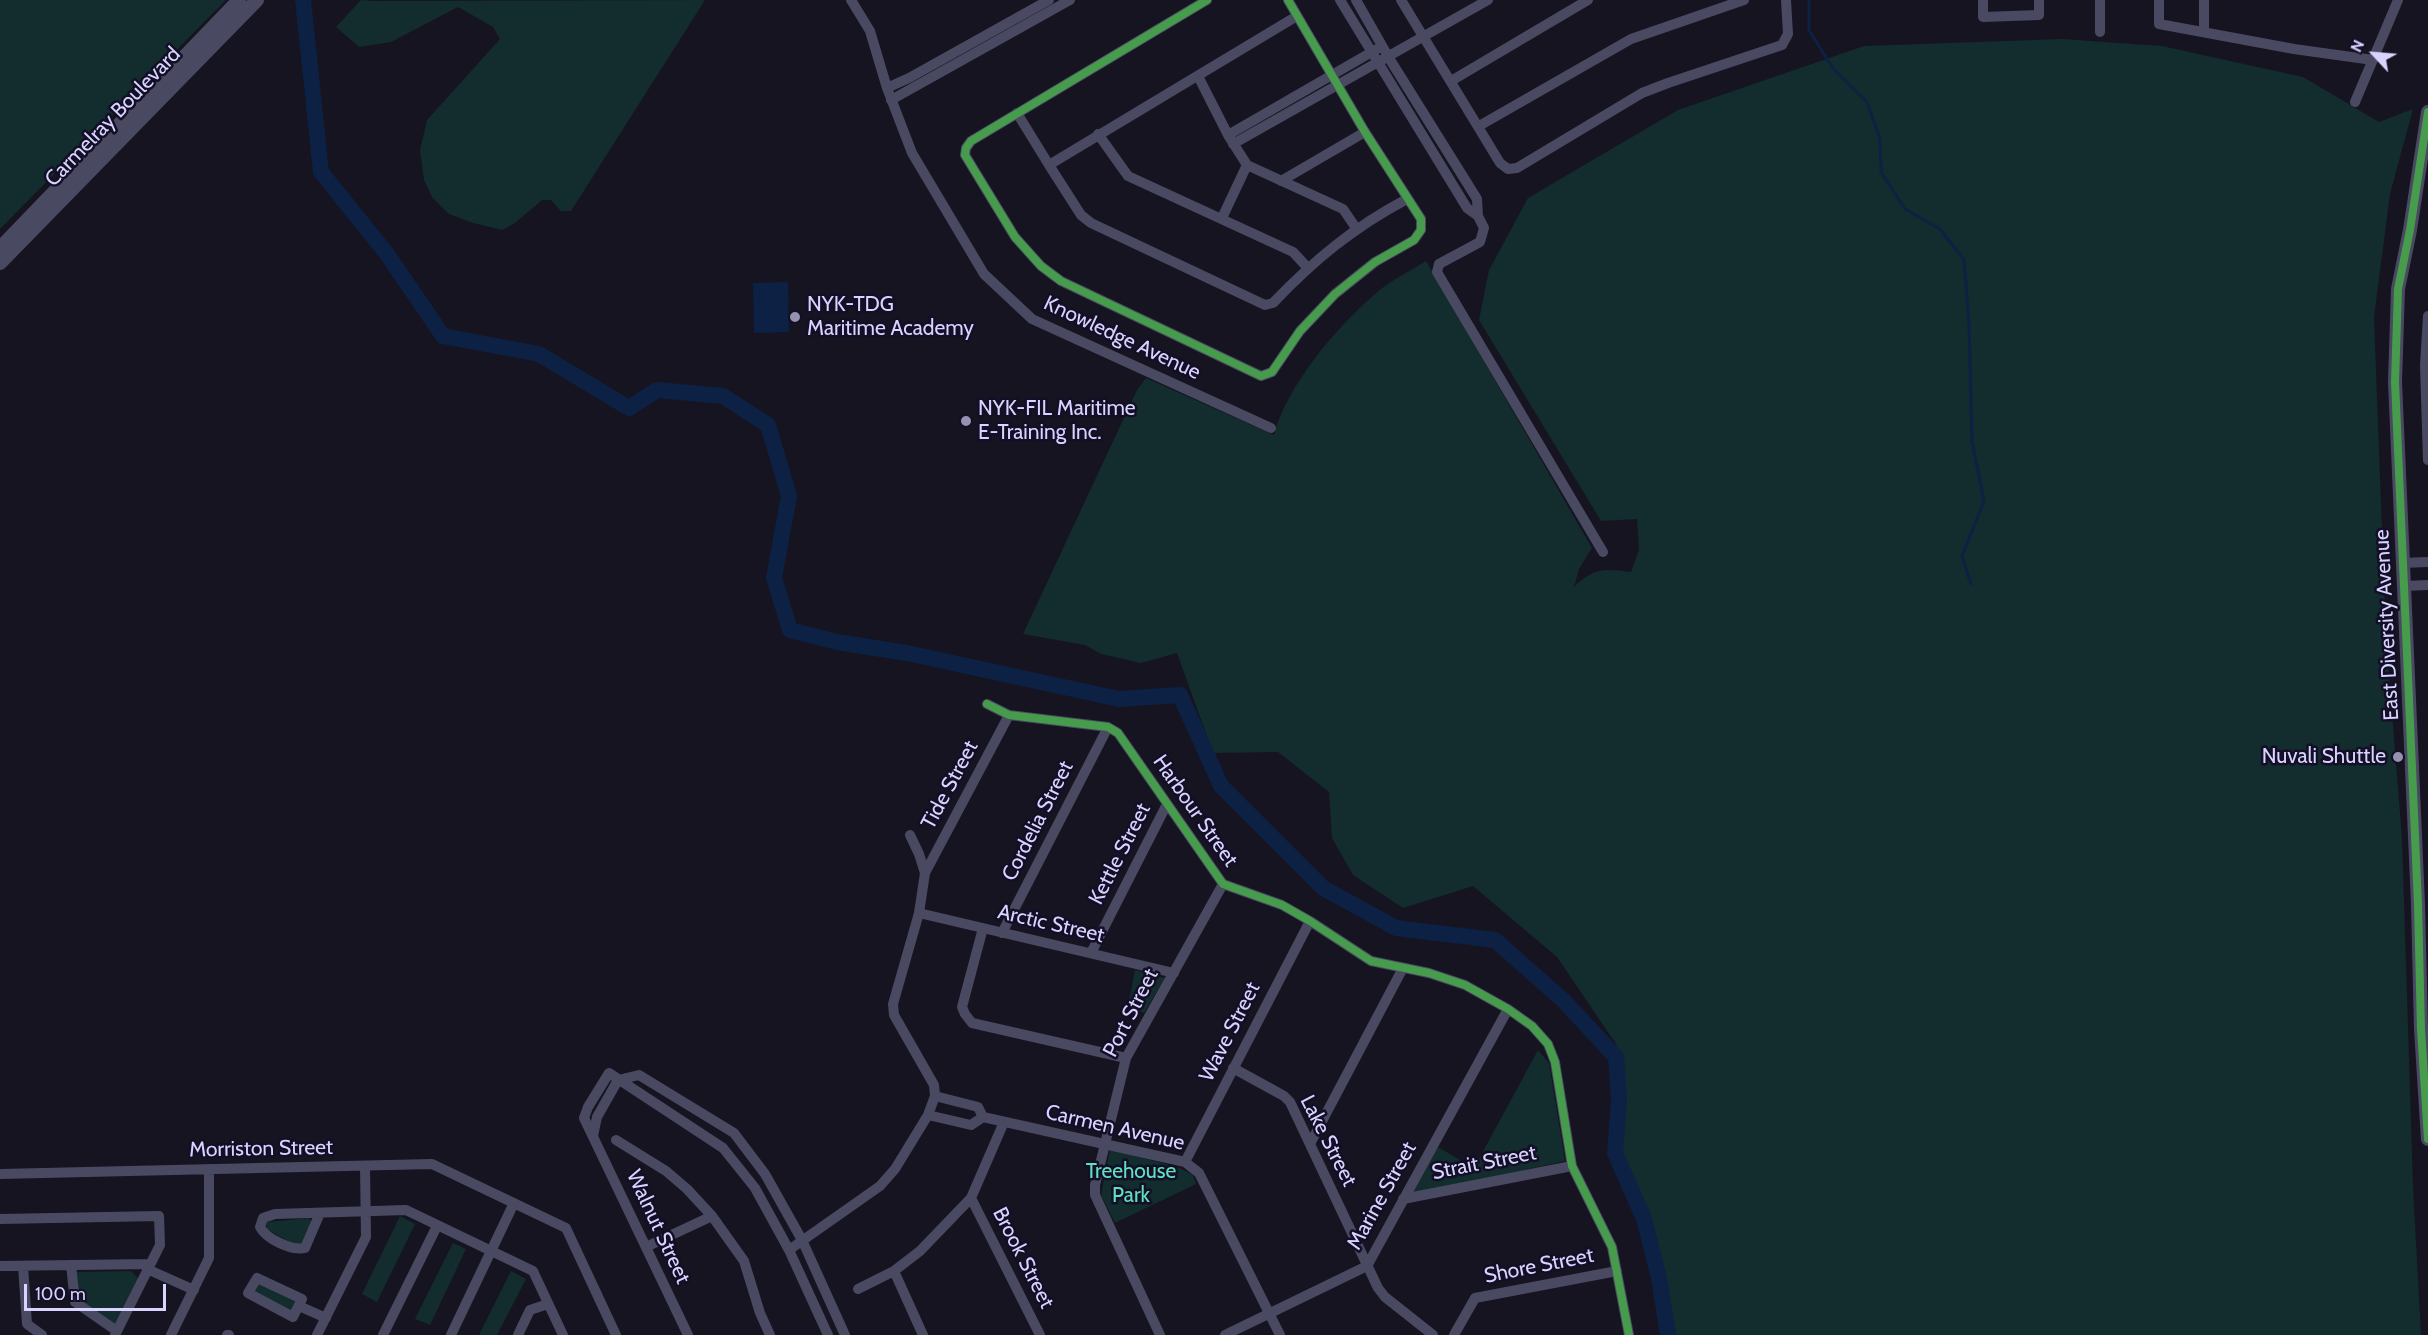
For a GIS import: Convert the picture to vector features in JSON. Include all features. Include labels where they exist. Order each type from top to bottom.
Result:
[{"type":"street","name":"Carmelray Boulevard","points":[[0,248],[239,0]]},
{"type":"street","name":"Carmelray Boulevard","points":[[0,262],[257,0]]},
{"type":"street","name":"Knowledge Avenue","points":[[850,0],[870,31],[891,100],[912,153],[984,274],[1032,320],[1271,428]]},
{"type":"street","points":[[887,88],[1049,0]]},
{"type":"street","points":[[891,100],[1070,0]]},
{"type":"street","points":[[1207,0],[971,141],[966,148],[965,155],[1015,237],[1026,251],[1061,281],[1261,376],[1272,372],[1300,331],[1335,294],[1375,262],[1414,240],[1421,230],[1421,219],[1365,132],[1288,0]]},
{"type":"street","points":[[1340,0],[1380,53],[1477,199],[1478,216],[1484,228],[1480,242],[1439,264],[1437,272],[1603,552]]},
{"type":"street","points":[[1356,0],[1380,53]]},
{"type":"street","points":[[1401,0],[1500,163],[1508,169],[1517,168],[1649,90],[1782,45],[1788,34],[1786,0]]},
{"type":"street","points":[[1231,140],[1333,75],[1422,37],[1488,0]]},
{"type":"street","points":[[1451,81],[1588,0]]},
{"type":"street","points":[[1479,126],[1631,39],[1744,0]]},
{"type":"street","points":[[1983,0],[1983,16],[2039,15],[2039,0]]},
{"type":"street","points":[[2100,0],[2100,32]]},
{"type":"street","points":[[2159,0],[2159,24],[2294,49],[2373,60]]},
{"type":"street","points":[[2204,0],[2204,32]]},
{"type":"street","points":[[2355,102],[2398,0]]},
{"type":"street","points":[[1049,165],[1297,16]]},
{"type":"street","points":[[1231,140],[1339,86],[1380,53]]},
{"type":"street","points":[[1198,76],[1231,140],[1247,165],[1343,209],[1356,228]]},
{"type":"street","points":[[1017,113],[1081,215],[1091,224],[1265,305],[1273,303],[1307,267],[1356,228],[1407,199]]},
{"type":"street","name":"East Diversity Avenue","points":[[2427,120],[2410,230],[2398,289],[2395,382],[2425,1012],[2428,1139]]},
{"type":"street","points":[[1281,181],[1365,132]]},
{"type":"street","points":[[1098,134],[1128,176],[1293,252],[1307,267]]},
{"type":"street","points":[[1222,218],[1247,165]]},
{"type":"street","points":[[2428,316],[2425,365],[2428,460]]},
{"type":"street","points":[[2402,563],[2428,562]]},
{"type":"street","points":[[2404,586],[2428,585]]},
{"type":"street","points":[[987,704],[1009,716],[1108,727]]},
{"type":"street","name":"Tide Street","points":[[925,873],[1009,716]]},
{"type":"street","name":"Harbour Street","points":[[1108,727],[1118,733],[1223,884],[1267,899],[1310,921],[1371,961],[1429,973],[1465,985],[1508,1009],[1532,1026],[1548,1044],[1555,1062],[1572,1166],[1612,1247],[1629,1335]]},
{"type":"street","name":"Cordelia Street","points":[[1002,933],[1108,727]]},
{"type":"street","name":"Kettle Street","points":[[1091,953],[1167,804]]},
{"type":"street","points":[[789,1250],[880,1186],[895,1170],[928,1115],[935,1096],[934,1085],[894,1015],[893,1004],[919,913],[925,873],[910,835]]},
{"type":"street","name":"Port Street","points":[[1160,1335],[1095,1195],[1126,1058],[1223,884]]},
{"type":"street","name":"Arctic Street","points":[[919,913],[1174,973]]},
{"type":"street","name":"Wave Street","points":[[1185,1162],[1310,921]]},
{"type":"street","points":[[983,928],[962,1007],[964,1014],[972,1023],[1126,1058]]},
{"type":"street","points":[[1310,1144],[1403,968]]},
{"type":"street","name":"Marine Street","points":[[1225,1335],[1367,1266],[1508,1009]]},
{"type":"street","name":"Lake Street","points":[[1233,1068],[1290,1102],[1367,1266],[1385,1297],[1433,1335]]},
{"type":"street","name":"Walnut Street","points":[[618,1080],[609,1073],[588,1107],[584,1118],[688,1335]]},
{"type":"street","points":[[593,1136],[597,1117],[618,1080],[639,1076],[734,1133],[765,1174],[802,1240],[845,1335]]},
{"type":"street","points":[[618,1080],[723,1148],[755,1188],[789,1250],[828,1335]]},
{"type":"street","name":"Carmen Avenue","points":[[935,1096],[978,1107],[983,1117]]},
{"type":"street","name":"Carmen Avenue","points":[[928,1115],[971,1125],[983,1117],[1185,1162],[1199,1173],[1281,1335]]},
{"type":"street","points":[[858,1289],[894,1271],[920,1251],[971,1198],[1004,1122]]},
{"type":"street","points":[[616,1140],[666,1171],[687,1189],[712,1216],[744,1261],[760,1313],[770,1335]]},
{"type":"street","name":"Morriston Street","points":[[0,1174],[432,1164],[566,1228],[616,1335]]},
{"type":"street","points":[[317,1335],[366,1237],[366,1166]]},
{"type":"street","name":"Strait Street","points":[[1403,1199],[1572,1166]]},
{"type":"street","points":[[171,1335],[209,1258],[209,1169]]},
{"type":"street","name":"Brook Street","points":[[971,1198],[1040,1335]]},
{"type":"street","points":[[451,1335],[514,1203]]},
{"type":"street","points":[[320,1213],[305,1248],[292,1248],[267,1235],[260,1227],[263,1218],[267,1215],[366,1211],[406,1210],[533,1271],[563,1335]]},
{"type":"street","points":[[0,1219],[159,1216],[160,1245],[116,1333],[75,1302],[71,1265]]},
{"type":"street","points":[[646,1247],[712,1216]]},
{"type":"street","points":[[383,1335],[437,1226]]},
{"type":"street","points":[[0,1266],[149,1267],[194,1290]]},
{"type":"street","points":[[23,1266],[27,1324],[42,1335]]},
{"type":"street","points":[[894,1271],[923,1335]]},
{"type":"street","name":"Shore Street","points":[[1455,1335],[1475,1298],[1617,1271]]},
{"type":"street","points":[[257,1278],[301,1298],[299,1306],[292,1317],[248,1292],[257,1278]]},
{"type":"street","points":[[518,1335],[530,1310],[548,1304]]},
{"type":"street","points":[[299,1306],[326,1318]]},
{"type":"green space","points":[[0,0],[226,0],[0,229]]},
{"type":"green space","points":[[361,0],[705,0],[571,211],[561,211],[551,200],[542,200],[515,223],[502,230],[449,214],[432,197],[424,180],[420,150],[427,120],[500,39],[493,27],[458,7],[391,42],[359,47],[336,27]]},
{"type":"green space","points":[[2062,39],[2162,46],[2303,77],[2379,122],[2413,109],[2390,194],[2374,317],[2386,639],[2402,838],[2413,1187],[2421,1335],[1668,1335],[1659,1278],[1644,1219],[1615,1153],[1619,1099],[1616,1044],[1557,957],[1473,886],[1403,908],[1353,875],[1332,838],[1329,792],[1278,752],[1213,753],[1177,653],[1141,663],[1101,654],[1085,645],[1023,634],[1137,390],[1146,378],[1274,435],[1280,416],[1301,377],[1329,340],[1381,289],[1426,261],[1592,548],[1579,569],[1574,587],[1588,576],[1600,571],[1631,572],[1639,550],[1637,519],[1601,521],[1479,320],[1489,270],[1528,198],[1678,110],[1864,46]]},
{"type":"green space","points":[[1135,970],[1165,978],[1144,1013],[1128,1006]]},
{"type":"green space","points":[[1538,1050],[1549,1063],[1565,1161],[1409,1196],[1436,1146],[1474,1168]]},
{"type":"green space","name":"Treehouse Park","points":[[1110,1149],[1180,1168],[1193,1175],[1196,1184],[1115,1223],[1101,1195]]},
{"type":"green space","points":[[400,1216],[415,1224],[377,1302],[362,1294]]},
{"type":"green space","points":[[309,1218],[313,1224],[305,1245],[297,1246],[266,1229],[267,1222]]},
{"type":"green space","points":[[453,1243],[466,1249],[430,1325],[415,1319]]},
{"type":"green space","points":[[131,1271],[138,1278],[115,1327],[77,1301],[76,1272]]},
{"type":"green space","points":[[511,1271],[526,1279],[497,1335],[479,1335]]},
{"type":"green space","points":[[259,1283],[299,1300],[292,1315],[253,1293]]},
{"type":"water","points":[[788,282],[789,332],[754,333],[753,283]]},
{"type":"waterway","points":[[303,0],[321,172],[387,254],[443,336],[539,354],[629,408],[657,390],[723,396],[768,425],[789,496],[774,578],[790,630],[837,642],[907,653],[1119,699],[1180,695],[1221,786],[1323,888],[1396,928],[1495,940],[1563,1000],[1616,1057],[1619,1099],[1615,1153],[1644,1219],[1659,1278],[1668,1335]]},
{"type":"waterway","points":[[1809,0],[1809,30],[1832,67],[1867,102],[1880,139],[1881,172],[1905,209],[1940,229],[1964,260],[1969,322],[1972,441],[1984,501],[1962,556],[1971,584]]},
{"type":"cycle path","points":[[1207,0],[971,141],[966,148],[965,155],[1015,237],[1041,266],[1061,281],[1261,376],[1272,372],[1300,331],[1335,294],[1375,262],[1414,240],[1421,230],[1421,219],[1365,132],[1288,0]]},
{"type":"cycle path","points":[[2428,112],[2410,230],[2398,289],[2395,382],[2418,904],[2421,1029],[2428,1139]]},
{"type":"cycle path","points":[[987,704],[1009,715],[1108,727],[1118,733],[1223,884],[1282,905],[1371,961],[1429,973],[1465,985],[1508,1009],[1532,1026],[1548,1044],[1555,1062],[1572,1166],[1612,1247],[1629,1335]]},
{"type":"place","name":"NYK-TDG Maritime Academy","points":[[795,317]]},
{"type":"place","name":"NYK-FIL Maritime E-Training Inc.","points":[[966,421]]},
{"type":"place","name":"Nuvali Shuttle","points":[[2398,757]]}]
